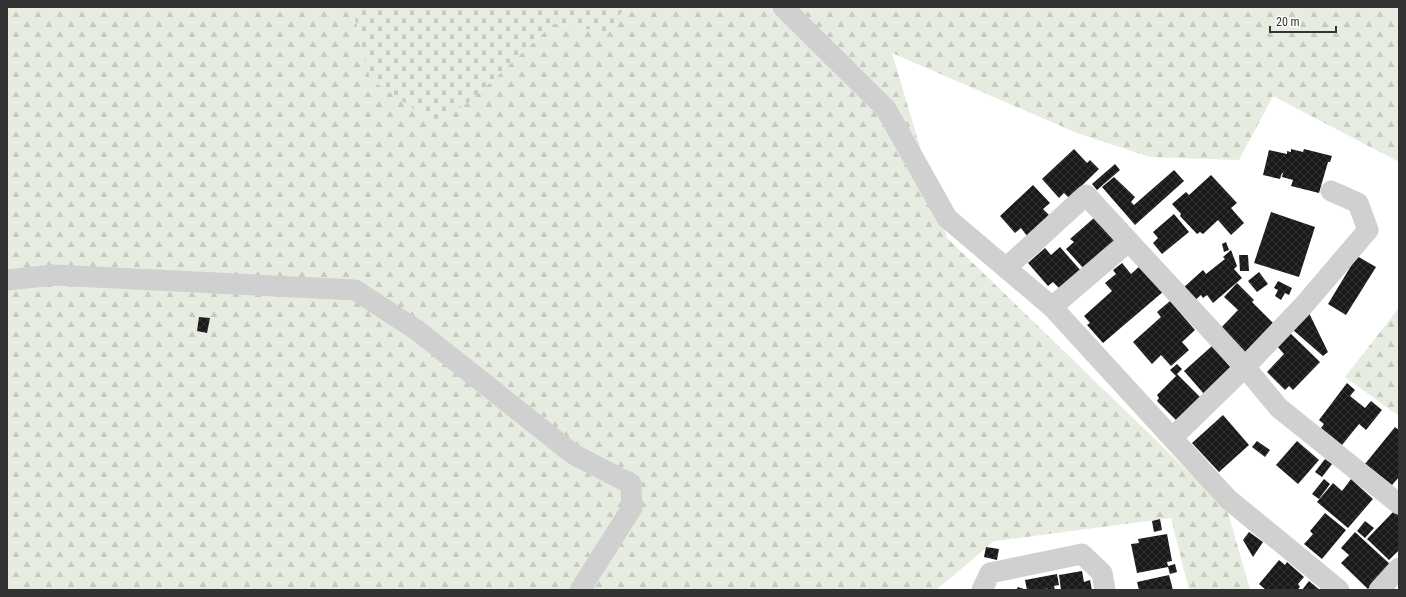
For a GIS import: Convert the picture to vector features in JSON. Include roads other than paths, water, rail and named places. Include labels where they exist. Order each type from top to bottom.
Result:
[{"type":"street","points":[[783,7],[886,109],[947,218],[1052,307],[1228,499],[1339,590]]},
{"type":"street","points":[[1172,438],[1245,367],[1304,305],[1368,230],[1358,204],[1331,191]]},
{"type":"street","points":[[1006,268],[1086,195],[1245,367],[1279,408],[1399,504]]},
{"type":"street","points":[[1052,307],[1128,242]]},
{"type":"street","points":[[7,280],[54,275],[355,290],[418,331],[573,454],[631,484],[632,508],[580,590]]},
{"type":"street","points":[[982,590],[990,573],[1082,554],[1102,573],[1105,590]]},
{"type":"street","points":[[1379,590],[1399,568]]}]
